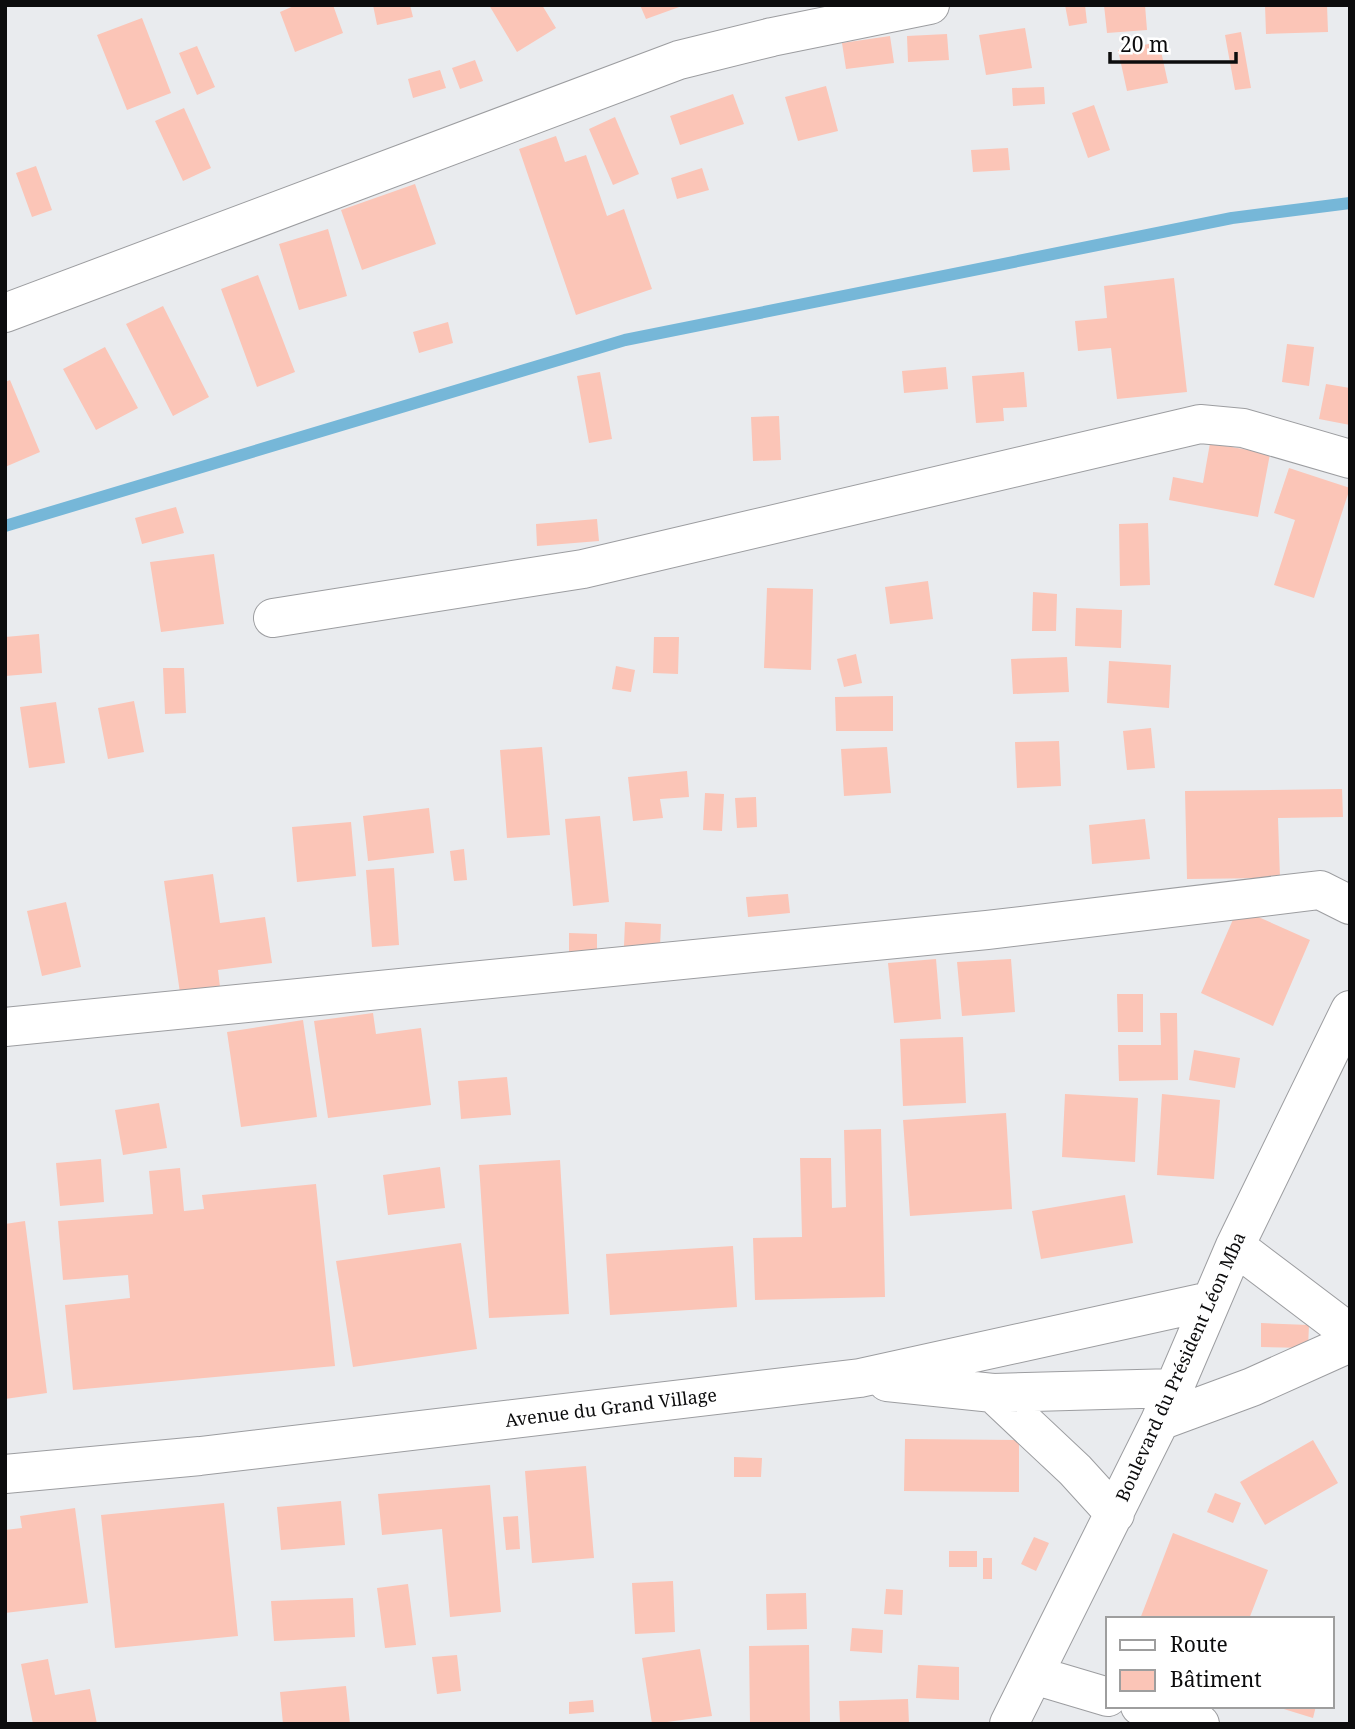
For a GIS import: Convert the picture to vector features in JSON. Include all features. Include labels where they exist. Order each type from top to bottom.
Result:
[{"type":"street","points":[[5,313],[679,60],[772,37],[930,5]]},
{"type":"street","points":[[274,618],[583,569],[1200,424],[1243,428],[1350,459]]},
{"type":"street","points":[[5,1027],[987,930],[1320,890],[1350,905]]},
{"type":"street","name":"Boulevard du Président Léon Mba","points":[[1009,1724],[1168,1404],[1210,1300],[1350,1010]]},
{"type":"street","points":[[1235,1246],[1350,1333]]},
{"type":"street","name":"Avenue du Grand Village","points":[[5,1474],[200,1456],[860,1378],[1210,1300]]},
{"type":"street","points":[[860,1378],[993,1393],[1168,1404],[1252,1387],[1350,1343]]},
{"type":"street","points":[[993,1393],[1076,1470],[1115,1514]]},
{"type":"street","points":[[1034,1675],[1106,1696]]},
{"type":"street","points":[[1147,1708],[1200,1724]]},
{"type":"building","points":[[296,5],[333,5],[343,33],[295,52],[280,12]]},
{"type":"building","points":[[373,5],[410,5],[413,17],[377,25]]},
{"type":"building","points":[[489,5],[542,5],[556,28],[517,52]]},
{"type":"building","points":[[640,5],[682,5],[682,6],[646,19]]},
{"type":"building","points":[[1065,5],[1085,5],[1087,23],[1069,26]]},
{"type":"building","points":[[1104,5],[1145,5],[1147,30],[1107,33]]},
{"type":"building","points":[[1265,5],[1327,5],[1328,32],[1266,34]]},
{"type":"building","points":[[142,18],[171,93],[127,110],[97,35]]},
{"type":"building","points":[[1025,28],[1032,68],[986,75],[979,35]]},
{"type":"building","points":[[1241,32],[1251,88],[1235,90],[1225,35]]},
{"type":"building","points":[[947,34],[949,60],[908,62],[907,36]]},
{"type":"building","points":[[890,36],[894,63],[846,69],[842,43]]},
{"type":"building","points":[[1159,42],[1168,83],[1127,91],[1118,50]]},
{"type":"building","points":[[197,46],[215,87],[197,95],[179,53]]},
{"type":"building","points":[[475,60],[483,81],[460,89],[452,68]]},
{"type":"building","points":[[440,70],[446,88],[413,98],[408,79]]},
{"type":"building","points":[[826,86],[838,131],[798,141],[785,97]]},
{"type":"building","points":[[1044,87],[1045,104],[1013,106],[1012,88]]},
{"type":"building","points":[[733,94],[744,124],[680,145],[670,116]]},
{"type":"building","points":[[1094,105],[1110,150],[1088,158],[1072,113]]},
{"type":"building","points":[[184,108],[211,168],[183,181],[155,121]]},
{"type":"building","points":[[615,117],[639,174],[613,185],[589,129]]},
{"type":"building","points":[[556,136],[565,162],[586,155],[607,216],[624,209],[652,289],[576,315],[519,149]]},
{"type":"building","points":[[1008,148],[1010,170],[973,172],[971,150]]},
{"type":"building","points":[[36,166],[52,210],[32,217],[16,173]]},
{"type":"building","points":[[702,168],[709,190],[677,199],[671,178]]},
{"type":"building","points":[[415,184],[436,244],[362,270],[341,210]]},
{"type":"building","points":[[328,229],[347,296],[299,310],[279,244]]},
{"type":"building","points":[[258,275],[295,372],[257,387],[221,289]]},
{"type":"building","points":[[1174,278],[1187,392],[1117,399],[1111,348],[1078,351],[1075,321],[1107,318],[1104,286]]},
{"type":"building","points":[[163,306],[209,397],[173,416],[126,324]]},
{"type":"building","points":[[448,322],[453,343],[419,353],[413,332]]},
{"type":"building","points":[[1287,344],[1314,347],[1309,386],[1282,382]]},
{"type":"building","points":[[105,347],[138,408],[96,430],[63,369]]},
{"type":"building","points":[[946,367],[948,389],[904,393],[902,371]]},
{"type":"building","points":[[600,372],[612,439],[589,443],[577,376]]},
{"type":"building","points":[[1024,372],[1027,407],[1003,408],[1004,421],[976,423],[972,376]]},
{"type":"building","points":[[10,380],[40,452],[5,467],[5,382]]},
{"type":"building","points":[[1326,384],[1350,388],[1350,425],[1319,419]]},
{"type":"building","points":[[779,416],[781,460],[753,461],[751,417]]},
{"type":"building","points":[[1210,443],[1270,454],[1258,517],[1169,500],[1173,477],[1203,483]]},
{"type":"building","points":[[1289,468],[1350,488],[1314,598],[1274,585],[1295,520],[1274,513]]},
{"type":"building","points":[[176,507],[184,533],[142,544],[135,518]]},
{"type":"building","points":[[597,519],[599,541],[537,546],[536,524]]},
{"type":"building","points":[[1148,523],[1150,585],[1120,586],[1119,524]]},
{"type":"building","points":[[214,554],[224,624],[161,632],[150,562]]},
{"type":"building","points":[[928,581],[933,619],[890,624],[885,587]]},
{"type":"building","points":[[767,588],[813,589],[811,670],[764,668]]},
{"type":"building","points":[[1033,592],[1057,594],[1056,631],[1032,631]]},
{"type":"building","points":[[1076,608],[1122,610],[1121,648],[1075,646]]},
{"type":"building","points":[[39,634],[42,673],[5,676],[5,637]]},
{"type":"building","points":[[654,637],[679,637],[678,674],[653,673]]},
{"type":"building","points":[[856,654],[862,683],[844,687],[837,659]]},
{"type":"building","points":[[1067,657],[1069,692],[1013,694],[1011,659]]},
{"type":"building","points":[[1109,661],[1171,665],[1169,708],[1107,703]]},
{"type":"building","points":[[616,666],[635,670],[631,692],[612,689]]},
{"type":"building","points":[[163,668],[184,668],[186,713],[165,714]]},
{"type":"building","points":[[893,696],[893,731],[836,731],[835,697]]},
{"type":"building","points":[[134,701],[144,752],[108,759],[98,708]]},
{"type":"building","points":[[56,702],[65,763],[29,768],[20,707]]},
{"type":"building","points":[[1151,728],[1155,768],[1127,770],[1123,731]]},
{"type":"building","points":[[1059,741],[1061,786],[1017,788],[1015,742]]},
{"type":"building","points":[[542,747],[550,835],[507,838],[500,750]]},
{"type":"building","points":[[887,747],[891,793],[844,796],[841,749]]},
{"type":"building","points":[[687,771],[689,797],[660,799],[663,818],[633,821],[628,777]]},
{"type":"building","points":[[1342,789],[1343,817],[1278,818],[1280,878],[1187,879],[1185,791]]},
{"type":"building","points":[[705,793],[724,794],[722,831],[703,830]]},
{"type":"building","points":[[756,797],[757,827],[737,828],[735,798]]},
{"type":"building","points":[[429,808],[434,853],[368,861],[363,816]]},
{"type":"building","points":[[600,816],[609,902],[573,906],[565,819]]},
{"type":"building","points":[[1145,819],[1150,859],[1092,864],[1089,825]]},
{"type":"building","points":[[351,822],[356,876],[297,882],[292,827]]},
{"type":"building","points":[[464,849],[467,880],[454,881],[450,851]]},
{"type":"building","points":[[394,868],[399,945],[372,947],[366,870]]},
{"type":"building","points":[[213,874],[220,923],[265,917],[272,963],[218,970],[220,987],[180,993],[164,881]]},
{"type":"building","points":[[788,894],[790,913],[748,917],[746,897]]},
{"type":"building","points":[[66,902],[81,967],[42,976],[27,911]]},
{"type":"building","points":[[1238,908],[1310,940],[1273,1026],[1201,993]]},
{"type":"building","points":[[625,922],[661,924],[660,948],[624,946]]},
{"type":"building","points":[[569,933],[597,934],[597,955],[569,954]]},
{"type":"building","points":[[936,959],[941,1019],[894,1023],[888,963]]},
{"type":"building","points":[[1011,959],[1015,1012],[962,1016],[957,962]]},
{"type":"building","points":[[1117,994],[1143,994],[1143,1032],[1118,1032]]},
{"type":"building","points":[[373,1013],[376,1034],[421,1028],[431,1105],[328,1118],[314,1021]]},
{"type":"building","points":[[1160,1013],[1177,1013],[1178,1080],[1119,1081],[1118,1045],[1161,1045]]},
{"type":"building","points":[[303,1020],[317,1117],[241,1127],[227,1032]]},
{"type":"building","points":[[963,1037],[966,1103],[903,1106],[900,1039]]},
{"type":"building","points":[[1194,1050],[1240,1058],[1235,1088],[1189,1080]]},
{"type":"building","points":[[507,1077],[511,1115],[461,1119],[458,1081]]},
{"type":"building","points":[[1065,1094],[1138,1098],[1135,1162],[1062,1157]]},
{"type":"building","points":[[1162,1094],[1220,1100],[1214,1179],[1157,1175]]},
{"type":"building","points":[[159,1103],[167,1148],[123,1155],[115,1110]]},
{"type":"building","points":[[1006,1113],[1012,1209],[910,1216],[903,1120]]},
{"type":"building","points":[[881,1129],[885,1297],[755,1300],[753,1238],[802,1237],[800,1158],[831,1158],[832,1208],[846,1207],[844,1130]]},
{"type":"building","points":[[101,1159],[104,1202],[60,1206],[56,1163]]},
{"type":"building","points":[[560,1160],[569,1314],[489,1318],[479,1165]]},
{"type":"building","points":[[440,1167],[445,1208],[388,1215],[383,1175]]},
{"type":"building","points":[[180,1168],[184,1211],[204,1209],[202,1195],[316,1184],[335,1366],[73,1390],[65,1305],[130,1298],[128,1275],[63,1280],[58,1221],[153,1214],[149,1171]]},
{"type":"building","points":[[1125,1195],[1133,1243],[1041,1259],[1032,1211]]},
{"type":"building","points":[[25,1221],[47,1393],[5,1399],[5,1224]]},
{"type":"building","points":[[461,1243],[477,1349],[353,1367],[336,1261]]},
{"type":"building","points":[[733,1246],[737,1307],[610,1315],[606,1254]]},
{"type":"building","points":[[1261,1323],[1309,1325],[1308,1348],[1261,1347]]},
{"type":"building","points":[[905,1439],[1019,1440],[1019,1492],[904,1491]]},
{"type":"building","points":[[1313,1440],[1338,1483],[1265,1525],[1240,1482]]},
{"type":"building","points":[[734,1457],[762,1458],[761,1477],[734,1477]]},
{"type":"building","points":[[586,1466],[594,1558],[532,1563],[525,1471]]},
{"type":"building","points":[[490,1485],[501,1612],[450,1617],[442,1529],[382,1535],[378,1494]]},
{"type":"building","points":[[1215,1493],[1241,1503],[1233,1523],[1207,1512]]},
{"type":"building","points":[[341,1501],[345,1545],[281,1550],[277,1507]]},
{"type":"building","points":[[224,1503],[238,1636],[115,1648],[101,1515]]},
{"type":"building","points":[[75,1508],[88,1603],[5,1613],[5,1530],[22,1528],[20,1516]]},
{"type":"building","points":[[518,1516],[520,1549],[506,1550],[503,1517]]},
{"type":"building","points":[[1173,1533],[1268,1570],[1250,1617],[1141,1617]]},
{"type":"building","points":[[1034,1537],[1049,1543],[1036,1571],[1021,1564]]},
{"type":"building","points":[[949,1551],[977,1551],[977,1567],[949,1567]]},
{"type":"building","points":[[983,1558],[992,1558],[992,1579],[983,1579]]},
{"type":"building","points":[[673,1581],[675,1632],[635,1634],[632,1583]]},
{"type":"building","points":[[408,1584],[416,1645],[385,1648],[377,1588]]},
{"type":"building","points":[[886,1589],[903,1590],[902,1615],[884,1614]]},
{"type":"building","points":[[806,1593],[807,1629],[767,1630],[766,1594]]},
{"type":"building","points":[[353,1598],[355,1637],[274,1641],[271,1601]]},
{"type":"building","points":[[852,1628],[883,1630],[882,1653],[850,1651]]},
{"type":"building","points":[[809,1645],[810,1724],[750,1724],[749,1646]]},
{"type":"building","points":[[700,1649],[712,1716],[652,1724],[642,1658]]},
{"type":"building","points":[[457,1655],[461,1691],[437,1694],[432,1657]]},
{"type":"building","points":[[48,1659],[55,1695],[90,1689],[97,1724],[33,1724],[21,1664]]},
{"type":"building","points":[[918,1665],[959,1667],[959,1700],[916,1698]]},
{"type":"building","points":[[346,1686],[350,1724],[283,1724],[280,1692]]},
{"type":"building","points":[[908,1699],[909,1724],[840,1724],[839,1701]]},
{"type":"building","points":[[593,1700],[594,1712],[569,1714],[569,1702]]},
{"type":"building","points":[[1280,1708],[1316,1708],[1313,1718]]},
{"type":"waterway","points":[[5,526],[625,340],[1232,218],[1350,203]]}]
